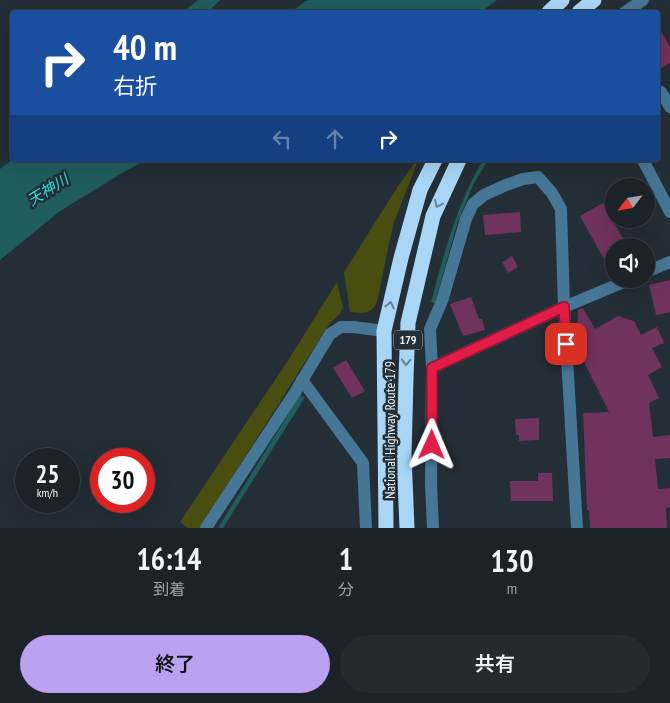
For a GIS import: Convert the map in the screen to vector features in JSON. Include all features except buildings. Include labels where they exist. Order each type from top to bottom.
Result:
[{"type":"highway","points":[[551,10],[562,0]]},
{"type":"highway","points":[[582,10],[594,0]]},
{"type":"highway","name":"National Highway Route 179","points":[[386,528],[384,331],[401,258],[420,190],[434,162]]},
{"type":"highway","name":"National Highway Route 179","points":[[407,528],[404,455],[408,324],[433,216],[459,162]]},
{"type":"street","points":[[628,10],[643,0]]},
{"type":"street","points":[[660,93],[670,107]]},
{"type":"street","points":[[644,162],[670,212]]},
{"type":"street","points":[[433,528],[430,330],[442,301],[466,219],[473,204],[484,195],[523,179],[538,177],[552,193],[561,208],[564,307],[577,528]]},
{"type":"street","points":[[655,268],[670,262]]},
{"type":"street","points":[[432,368],[609,288]]},
{"type":"street","points":[[206,528],[330,334],[341,327],[384,331]]},
{"type":"street","points":[[302,380],[364,463],[366,528]]},
{"type":"green space","points":[[417,163],[393,225],[377,302],[369,311],[362,313],[350,312],[344,272],[398,186],[414,164]]},
{"type":"green space","points":[[337,282],[343,307],[340,314],[330,323],[200,528],[188,528],[180,522],[287,362]]},
{"type":"water","points":[[198,0],[220,0],[210,10],[186,10]]},
{"type":"water","points":[[497,0],[484,10],[294,10],[306,1]]},
{"type":"water","name":"天神川","points":[[10,162],[143,162],[60,211],[0,260],[0,169]]},
{"type":"water","points":[[482,162],[487,162],[473,185],[457,224],[435,303],[431,302],[446,247]]},
{"type":"water","points":[[300,395],[305,397],[223,528],[218,528]]},
{"type":"route","points":[[432,445],[432,368],[564,307],[566,344]]}]
